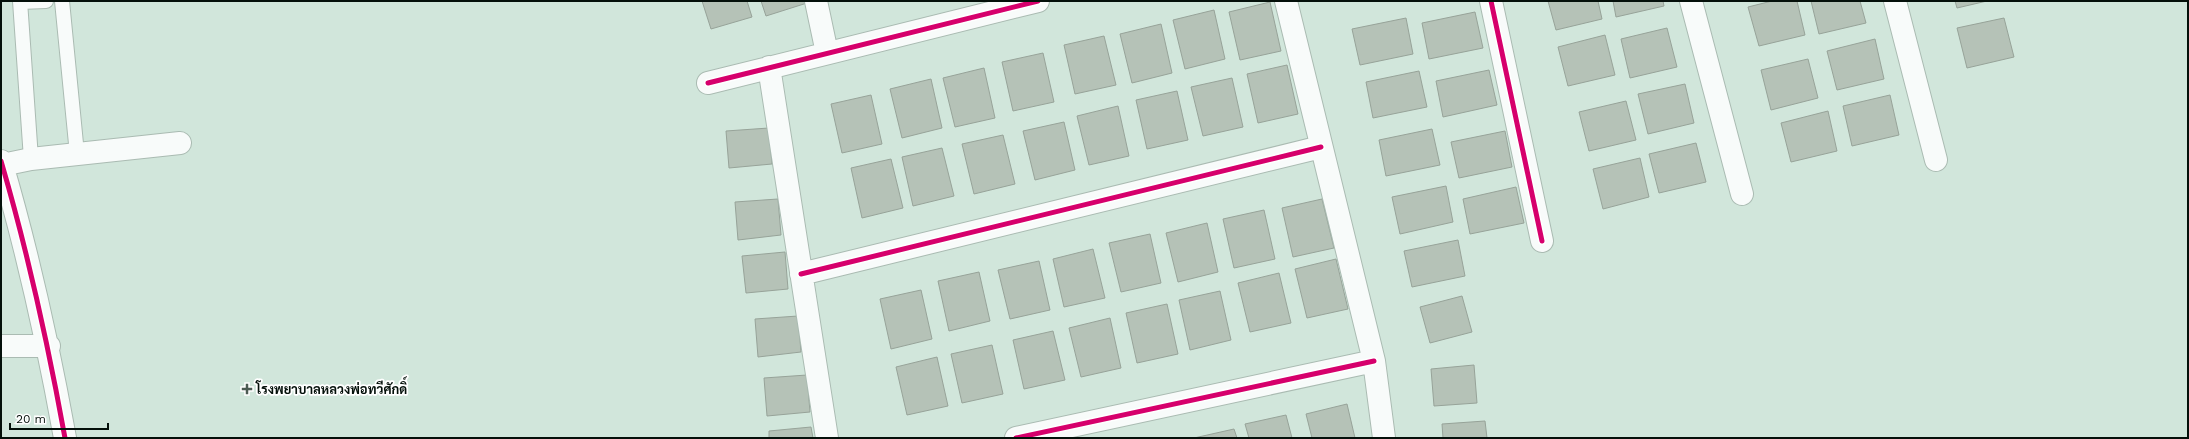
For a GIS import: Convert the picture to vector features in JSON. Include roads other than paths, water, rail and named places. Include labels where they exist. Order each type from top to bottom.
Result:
[{"type":"street","points":[[816,1],[827,53]]},
{"type":"street","points":[[708,83],[1038,1]]},
{"type":"street","points":[[1286,1],[1374,361],[1384,438]]},
{"type":"street","points":[[1492,1],[1542,241]]},
{"type":"street","points":[[1691,1],[1742,194]]},
{"type":"street","points":[[1895,1],[1936,160]]},
{"type":"street","points":[[768,67],[828,438]]},
{"type":"street","points":[[65,438],[49,346],[22,233],[2,163],[180,143]]},
{"type":"street","points":[[801,274],[1321,146]]},
{"type":"street","points":[[1,346],[49,346]]},
{"type":"street","points":[[1016,438],[1374,361]]},
{"type":"lane","points":[[31,159],[20,2],[46,1]]},
{"type":"lane","points":[[62,1],[77,154]]},
{"type":"place","name":"โรงพยาบาลหลวงพ่อทวีศักดิ์","points":[[247,389]]}]
